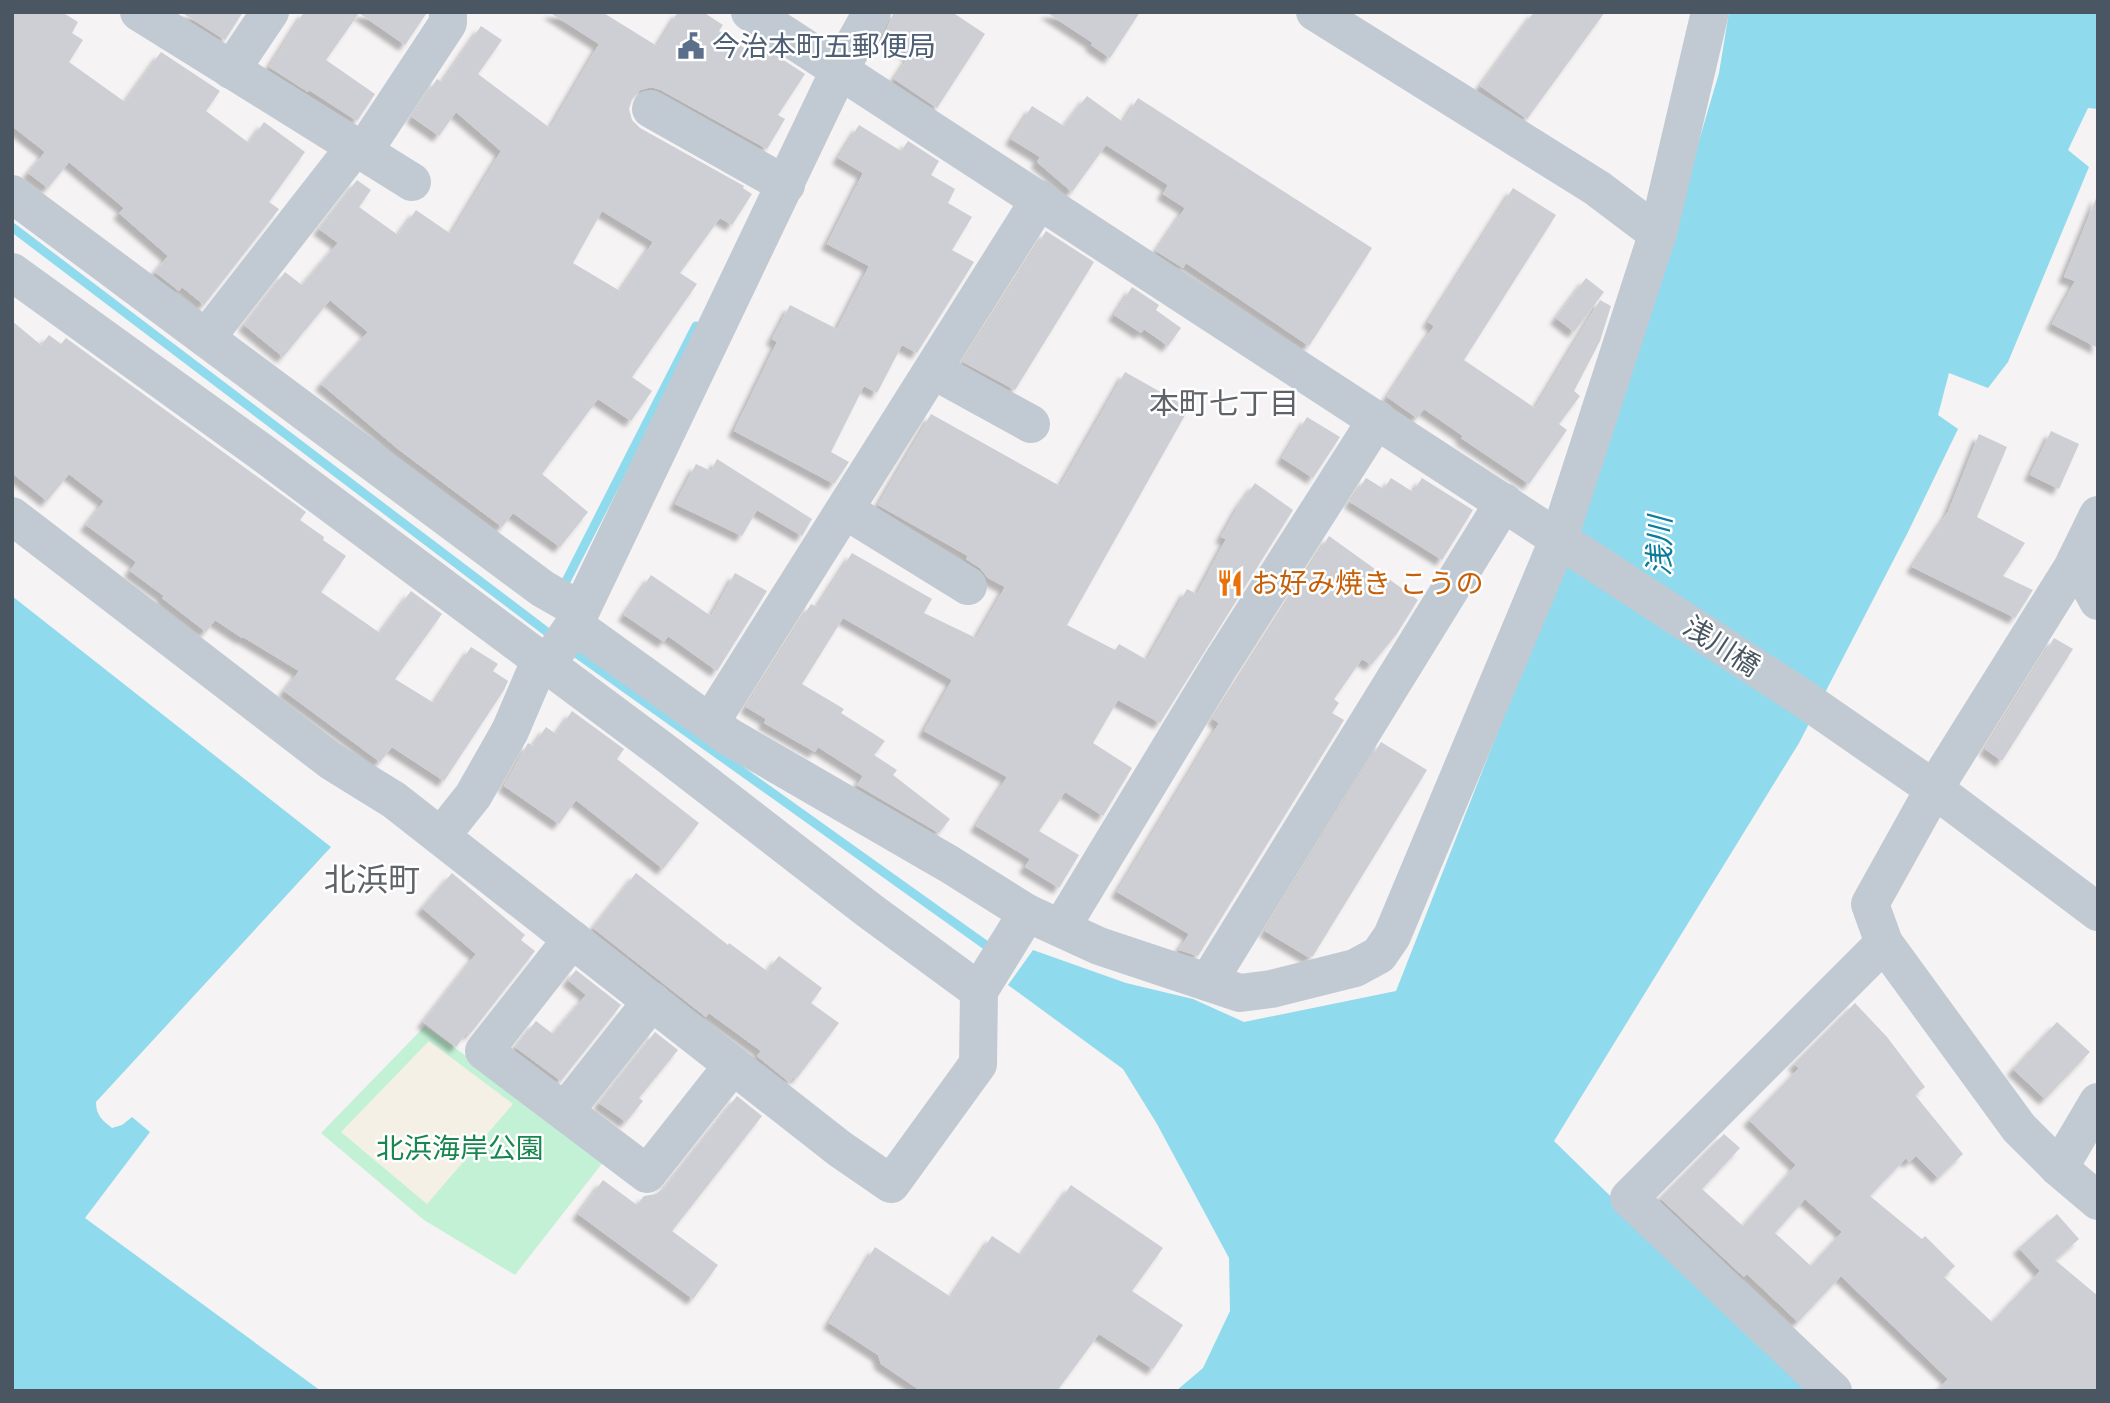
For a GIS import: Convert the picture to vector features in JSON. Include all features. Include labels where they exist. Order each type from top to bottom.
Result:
[{"type":"street","points":[[139,12],[412,182]]},
{"type":"street","points":[[231,70],[270,12]]},
{"type":"street","points":[[206,338],[359,150],[448,23],[448,12]]},
{"type":"street","name":"浅川橋","points":[[750,12],[1804,699],[1934,789],[2098,912]]},
{"type":"street","points":[[441,836],[473,796],[546,662],[575,621],[841,69],[872,12]]},
{"type":"street","points":[[1315,12],[1597,188],[1658,234]]},
{"type":"street","points":[[12,194],[543,589],[575,621],[728,736],[950,864],[1021,924],[1061,928],[1099,946],[1240,993],[1271,989],[1355,968],[1379,955],[1392,936],[1564,542],[1658,234],[1710,12]]},
{"type":"street","points":[[651,109],[786,185]]},
{"type":"street","points":[[709,723],[1040,199]]},
{"type":"street","points":[[12,272],[546,662],[870,911],[984,983]]},
{"type":"street","points":[[933,370],[1031,424]]},
{"type":"street","points":[[1061,928],[1212,679],[1377,419]]},
{"type":"street","points":[[1208,982],[1504,502]]},
{"type":"street","points":[[845,510],[968,586]]},
{"type":"street","points":[[2098,514],[2076,561],[1934,789],[1870,904],[1884,943],[2019,1128],[2059,1168],[2098,1201]]},
{"type":"street","points":[[12,516],[331,761],[394,800],[840,1149],[891,1184],[978,1064],[984,983],[1021,924]]},
{"type":"street","points":[[2076,561],[2098,601]]},
{"type":"street","points":[[572,939],[484,1051],[647,1174],[733,1065]]},
{"type":"street","points":[[1833,1391],[1629,1198],[1884,943]]},
{"type":"street","points":[[565,1111],[652,1002]]},
{"type":"street","points":[[2059,1168],[2098,1102]]},
{"type":"green space","name":"北浜海岸公園","points":[[425,1026],[604,1161],[515,1275],[424,1220],[321,1133]]},
{"type":"sand","points":[[429,1041],[513,1104],[427,1204],[341,1132]]},
{"type":"water","name":"浅川","points":[[1729,12],[2098,12],[2098,109],[2088,108],[2068,150],[2089,167],[2008,362],[1988,388],[1949,373],[1938,415],[1958,429],[1908,532],[1799,743],[1554,1141],[1810,1391],[1176,1391],[1203,1368],[1230,1311],[1229,1258],[1157,1124],[1123,1069],[1008,985],[1033,950],[1126,983],[1193,999],[1244,1022],[1396,991],[1555,586],[1651,303],[1719,73]]},
{"type":"water","points":[[12,596],[331,847],[96,1102],[100,1117],[112,1128],[122,1125],[132,1117],[150,1132],[85,1218],[321,1391],[12,1391]]},
{"type":"building","points":[[12,12],[62,12],[78,22],[72,33],[83,40],[69,62],[125,102],[161,52],[220,91],[206,111],[249,143],[264,122],[305,152],[269,202],[279,209],[204,305],[182,287],[179,291],[155,272],[168,256],[119,213],[124,208],[69,162],[48,188],[28,173],[45,152],[12,126]]},
{"type":"building","points":[[181,12],[243,12],[225,40]]},
{"type":"building","points":[[304,12],[426,14],[405,45],[359,13],[326,60],[375,94],[357,121],[269,67]]},
{"type":"building","points":[[549,12],[602,12],[657,46],[678,12],[703,12],[723,25],[719,31],[762,60],[768,50],[805,74],[778,115],[785,119],[767,149],[661,90],[651,87],[640,90],[632,99],[629,109],[632,120],[640,128],[744,186],[743,188],[752,194],[732,225],[720,218],[680,273],[697,284],[632,377],[652,391],[631,421],[598,399],[542,474],[588,512],[560,547],[513,513],[502,527],[398,449],[321,384],[368,332],[330,300],[283,357],[244,325],[285,272],[302,285],[338,243],[319,229],[357,180],[371,190],[359,207],[398,235],[416,210],[451,234],[501,151],[456,112],[439,136],[412,117],[437,79],[442,82],[481,26],[502,40],[478,74],[550,128],[599,44]],"holes":[[[602,211],[653,242],[620,291],[573,263]]]},
{"type":"building","points":[[894,12],[952,12],[985,34],[937,108],[894,79],[910,55],[883,37]]},
{"type":"building","points":[[1046,12],[1140,12],[1110,58],[1091,45],[1093,43]]},
{"type":"building","points":[[1534,12],[1605,12],[1527,119],[1480,86]]},
{"type":"building","points":[[1087,96],[1123,122],[1138,98],[1372,248],[1309,346],[1186,263],[1183,268],[1156,251],[1185,208],[1163,194],[1168,185],[1106,145],[1072,192],[1037,162],[1040,157],[1011,139],[1032,106],[1064,126]]},
{"type":"building","points":[[859,125],[901,151],[908,141],[939,161],[931,175],[955,189],[948,203],[972,217],[952,250],[974,262],[917,353],[902,345],[877,393],[864,386],[831,452],[849,462],[834,484],[734,431],[777,342],[772,339],[790,305],[837,329],[869,266],[827,244],[863,173],[838,158]]},
{"type":"building","points":[[1513,188],[1556,215],[1464,360],[1535,408],[1600,300],[1611,306],[1600,341],[1574,391],[1580,396],[1559,424],[1567,430],[1529,484],[1424,409],[1417,418],[1387,397],[1434,326],[1428,322]]},
{"type":"building","points":[[2097,196],[2098,348],[2052,324],[2075,281],[2064,277]]},
{"type":"building","points":[[1046,231],[1094,262],[1015,390],[963,362]]},
{"type":"building","points":[[1586,278],[1604,292],[1574,332],[1556,318]]},
{"type":"building","points":[[1132,287],[1159,305],[1156,310],[1181,328],[1168,346],[1144,329],[1141,333],[1114,315]]},
{"type":"building","points":[[12,321],[41,345],[49,335],[61,344],[66,338],[306,512],[300,520],[346,556],[321,592],[380,633],[411,591],[442,614],[395,679],[434,703],[471,647],[498,664],[493,671],[508,681],[504,690],[444,781],[392,747],[380,762],[284,691],[299,671],[215,620],[206,632],[162,598],[164,596],[130,571],[136,562],[86,525],[104,501],[69,474],[47,501],[12,473]]},
{"type":"building","points":[[1125,372],[1189,408],[1067,625],[1115,650],[1119,644],[1147,660],[1187,589],[1197,594],[1226,539],[1221,537],[1255,483],[1293,510],[1160,723],[1118,700],[1093,743],[1132,768],[1103,816],[1065,792],[1039,831],[1079,855],[1059,888],[1025,867],[1030,859],[976,826],[1007,777],[924,731],[952,680],[843,618],[802,684],[844,709],[841,713],[885,741],[874,755],[897,770],[893,775],[950,819],[939,833],[857,785],[863,776],[818,747],[815,752],[764,723],[766,719],[746,707],[811,604],[817,607],[852,553],[932,599],[924,613],[976,638],[1005,587],[988,578],[980,568],[966,559],[968,556],[878,505],[931,414],[1060,486]]},
{"type":"building","points":[[1307,417],[1340,437],[1313,478],[1282,458]]},
{"type":"building","points":[[2051,431],[2079,444],[2059,489],[2030,475]]},
{"type":"building","points":[[1979,434],[2007,447],[1977,517],[2025,543],[2003,576],[2033,590],[2015,618],[1912,567],[1948,512]]},
{"type":"building","points":[[717,459],[812,519],[802,536],[757,510],[742,536],[675,504],[696,464],[711,471]]},
{"type":"building","points":[[1366,478],[1384,489],[1391,478],[1413,492],[1422,478],[1473,510],[1442,560],[1350,502]]},
{"type":"building","points":[[1329,536],[1418,600],[1396,635],[1371,665],[1362,659],[1334,699],[1339,703],[1332,713],[1344,720],[1198,956],[1179,950],[1189,934],[1117,892],[1219,723],[1213,719]]},
{"type":"building","points":[[735,573],[767,591],[717,671],[668,636],[664,642],[624,615],[651,575],[711,616]]},
{"type":"building","points":[[2054,638],[2073,649],[2002,761],[1985,749]]},
{"type":"building","points":[[572,711],[624,749],[617,759],[699,823],[663,869],[576,800],[559,824],[504,786],[528,743],[533,746],[546,727],[556,734]]},
{"type":"building","points":[[1381,742],[1427,770],[1313,956],[1308,957],[1265,931]]},
{"type":"building","points":[[452,873],[525,935],[521,940],[535,951],[470,1034],[467,1032],[456,1047],[423,1022],[476,954],[422,908]]},
{"type":"building","points":[[636,873],[728,945],[729,943],[767,971],[779,956],[822,988],[811,1003],[839,1023],[797,1078],[794,1076],[789,1082],[757,1056],[761,1051],[709,1013],[706,1017],[593,928]]},
{"type":"building","points":[[576,970],[621,1005],[561,1081],[515,1047],[536,1021],[553,1034],[586,995],[568,980]]},
{"type":"building","points":[[1855,1003],[1887,1037],[1925,1087],[1915,1095],[1963,1154],[1938,1178],[1916,1156],[1909,1162],[1906,1158],[1870,1196],[1922,1239],[1925,1236],[1955,1266],[1944,1277],[1992,1322],[2040,1271],[2019,1248],[2057,1214],[2079,1239],[2055,1260],[2098,1296],[2098,1391],[1937,1391],[1948,1379],[1841,1276],[1798,1322],[1747,1274],[1744,1277],[1660,1198],[1724,1134],[1740,1148],[1702,1189],[1743,1226],[1796,1165],[1749,1120],[1799,1068],[1794,1064]],"holes":[[[1805,1199],[1842,1232],[1811,1266],[1775,1233]]]},
{"type":"building","points":[[2057,1022],[2090,1052],[2045,1099],[2013,1069]]},
{"type":"building","points":[[655,1032],[678,1050],[639,1098],[643,1101],[626,1122],[599,1103]]},
{"type":"building","points":[[737,1096],[762,1116],[672,1231],[718,1265],[693,1299],[578,1214],[603,1180],[637,1205],[644,1196],[656,1194],[664,1188]]},
{"type":"building","points":[[1071,1185],[1163,1248],[1132,1291],[1183,1325],[1153,1369],[1099,1334],[1057,1391],[921,1391],[881,1364],[878,1355],[829,1323],[875,1247],[951,1297],[992,1236],[1021,1255]]},
{"type":"waterway","points":[[12,227],[555,638]]},
{"type":"waterway","points":[[561,591],[696,326]]},
{"type":"waterway","points":[[569,648],[994,951]]},
{"type":"place","name":"今治本町五郵便局","points":[[691,46]]},
{"type":"place","name":"お好み焼き こうの","points":[[1230,583]]},
{"type":"district","name":"本町七丁目","points":[[1224,404]]},
{"type":"district","name":"北浜町","points":[[372,880]]}]
